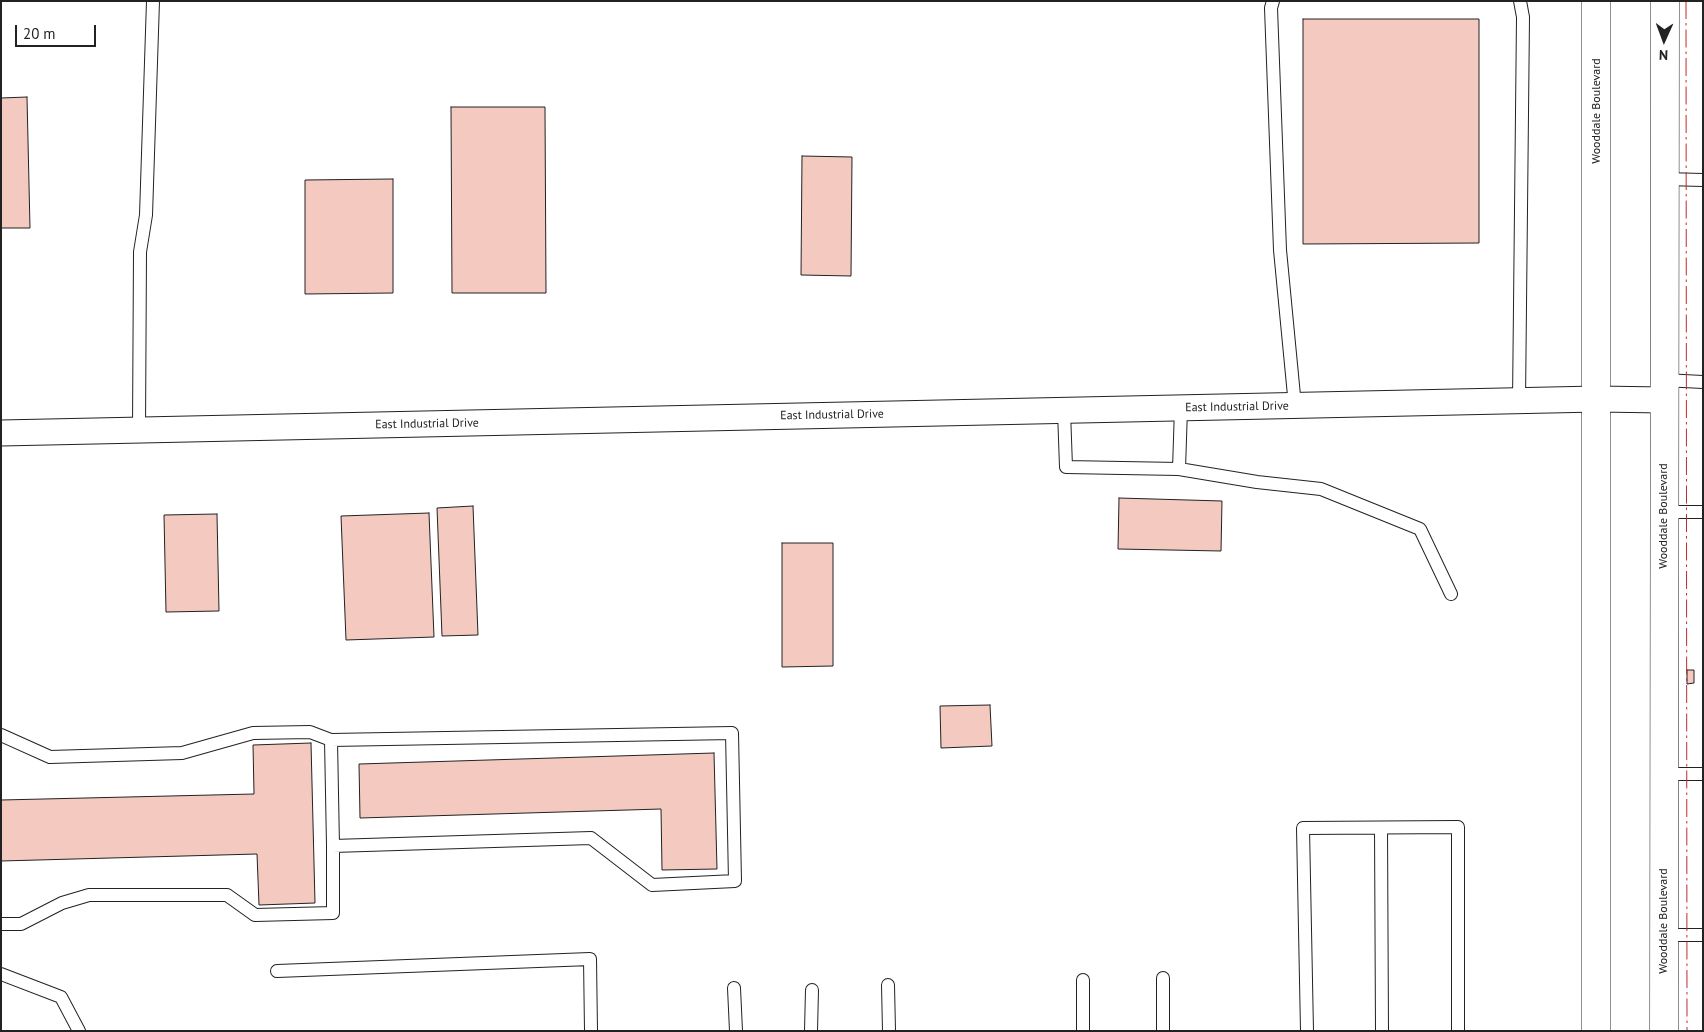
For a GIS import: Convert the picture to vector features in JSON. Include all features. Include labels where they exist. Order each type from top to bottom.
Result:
[{"type":"street","name":"Wooddale Boulevard","points":[[1596,1],[1596,1031]]},
{"type":"street","name":"Wooddale Boulevard","points":[[1664,1031],[1663,390],[1665,1]]},
{"type":"street","name":"East Industrial Drive","points":[[1,433],[1597,399],[1663,390]]},
{"type":"lane","points":[[139,429],[140,252],[146,215],[153,1]]},
{"type":"lane","points":[[1273,1],[1280,250],[1294,406]]},
{"type":"lane","points":[[1518,401],[1523,17],[1520,1]]},
{"type":"lane","points":[[1664,179],[1703,180]]},
{"type":"lane","points":[[1663,390],[1703,382]]},
{"type":"lane","points":[[1179,469],[1181,408]]},
{"type":"lane","points":[[1064,411],[1066,467],[1179,469],[1257,482],[1321,489],[1420,529],[1451,594]]},
{"type":"lane","points":[[1664,512],[1703,512]]},
{"type":"lane","points":[[1,735],[50,757],[182,753],[253,733],[310,732],[331,740],[732,733],[735,881],[652,885],[591,838],[333,846]]},
{"type":"lane","points":[[1,924],[21,924],[62,903],[89,895],[227,895],[255,915],[333,913],[331,740]]},
{"type":"lane","points":[[1664,774],[1703,774]]},
{"type":"lane","points":[[1307,1031],[1303,828],[1458,827],[1458,1031]]},
{"type":"lane","points":[[1381,828],[1382,1031]]},
{"type":"lane","points":[[1664,934],[1703,935]]},
{"type":"lane","points":[[277,971],[590,959],[591,1031]]},
{"type":"lane","points":[[1,974],[61,997],[79,1031]]},
{"type":"lane","points":[[1163,978],[1163,1031]]},
{"type":"lane","points":[[1083,980],[1083,1031]]},
{"type":"lane","points":[[888,986],[889,1031]]},
{"type":"lane","points":[[734,988],[736,1031]]},
{"type":"lane","points":[[811,1031],[812,990]]},
{"type":"building","points":[[1303,19],[1479,19],[1479,243],[1303,244]]},
{"type":"building","points":[[27,97],[30,228],[1,228],[1,98]]},
{"type":"building","points":[[451,107],[545,107],[546,293],[452,293]]},
{"type":"building","points":[[802,156],[852,157],[851,276],[801,275]]},
{"type":"building","points":[[393,179],[393,293],[305,294],[305,180]]},
{"type":"building","points":[[1119,498],[1222,501],[1221,551],[1118,549]]},
{"type":"building","points":[[473,506],[478,635],[442,636],[437,508]]},
{"type":"building","points":[[429,513],[434,637],[346,640],[341,516]]},
{"type":"building","points":[[217,514],[219,611],[166,612],[164,515]]},
{"type":"building","points":[[782,543],[833,543],[833,666],[782,667]]},
{"type":"building","points":[[1687,670],[1694,670],[1694,683],[1687,684]]},
{"type":"building","points":[[990,705],[992,746],[941,748],[940,706]]},
{"type":"building","points":[[311,743],[315,903],[259,905],[257,854],[1,861],[1,800],[254,794],[253,745]]},
{"type":"building","points":[[714,753],[717,869],[662,870],[661,809],[360,818],[359,764]]},
{"type":"power","points":[[1686,1],[1687,1031]]}]
